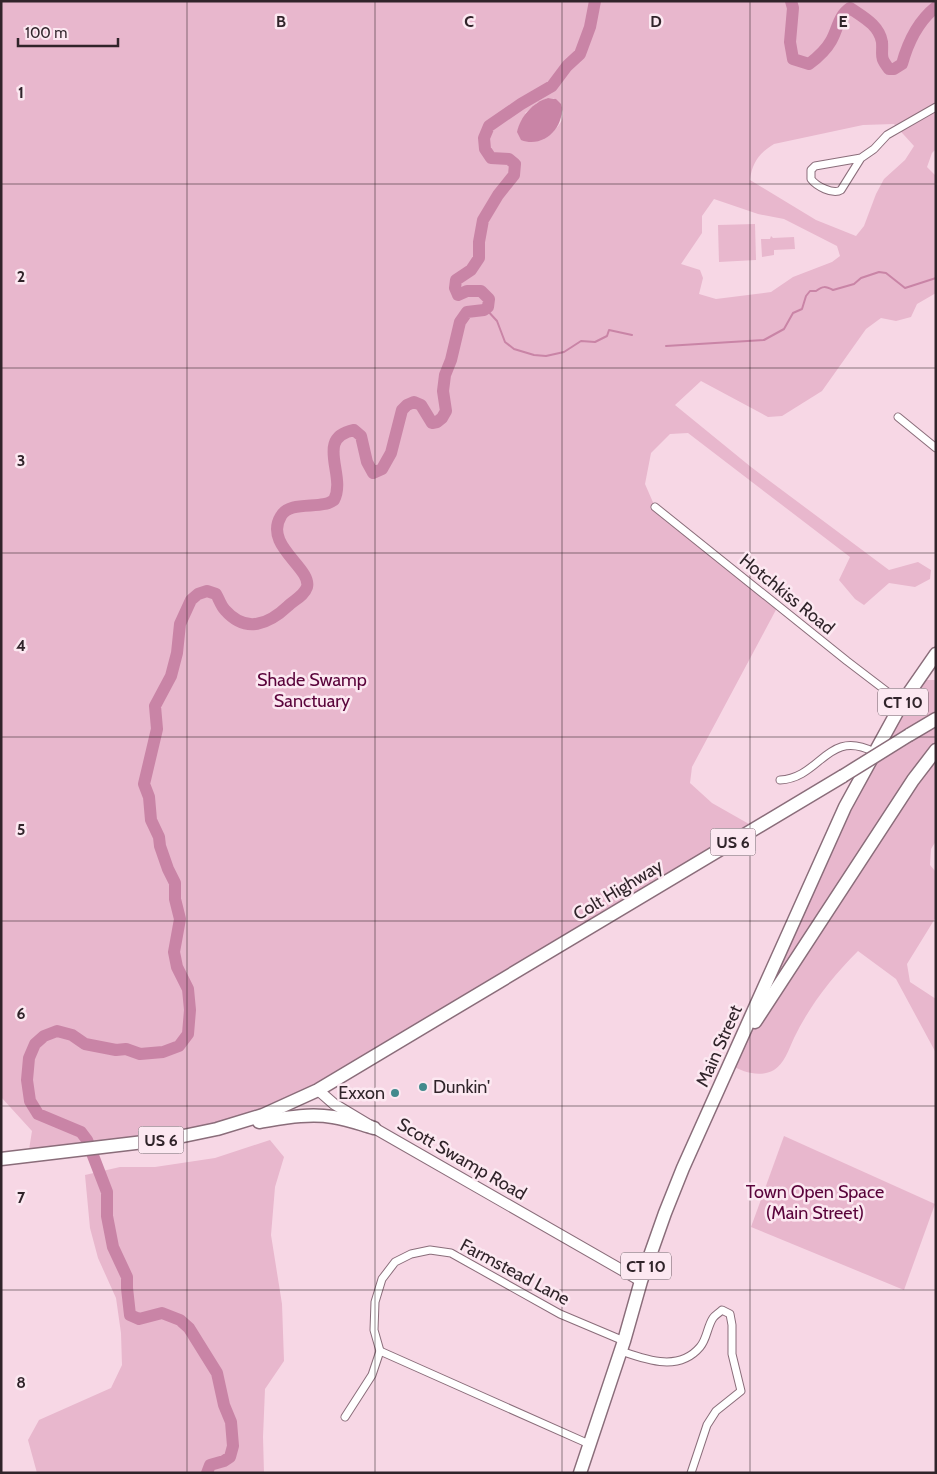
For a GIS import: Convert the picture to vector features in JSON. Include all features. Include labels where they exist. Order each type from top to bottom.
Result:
[{"type":"highway","name":"Main Street","points":[[580,1473],[623,1346],[641,1281],[672,1193],[829,841],[874,752],[902,703],[936,654]]},
{"type":"highway","name":"Colt Highway","points":[[318,1090],[936,719]]},
{"type":"highway","points":[[730,1065],[779,984],[913,780],[936,750]]},
{"type":"highway","name":"US 6","points":[[1,1159],[169,1139],[217,1129],[263,1115],[318,1090]]},
{"type":"highway","points":[[217,1129],[304,1116],[332,1117],[374,1128]]},
{"type":"main road","name":"Scott Swamp Road","points":[[318,1090],[334,1104],[374,1128],[641,1281]]},
{"type":"street","points":[[861,158],[816,166],[811,170],[810,179],[814,183],[833,192],[838,192],[846,183],[861,158],[874,149],[887,135],[935,109]]},
{"type":"street","points":[[898,417],[936,448]]},
{"type":"street","name":"Hotchkiss Road","points":[[655,507],[902,703]]},
{"type":"street","points":[[780,780],[800,775],[831,752],[846,745],[863,747],[874,752]]},
{"type":"street","name":"Farmstead Lane","points":[[380,1351],[374,1330],[375,1302],[382,1279],[395,1262],[411,1254],[430,1250],[451,1253],[560,1314],[648,1360],[668,1363],[688,1357],[701,1346],[713,1318],[722,1310],[730,1314],[732,1354],[741,1392],[716,1411],[707,1426],[691,1473]]},
{"type":"street","points":[[345,1417],[372,1375],[380,1351],[589,1444]]},
{"type":"green space","name":"Shade Swamp Sanctuary","points":[[1,1],[936,1],[936,149],[932,153],[927,167],[936,176],[936,293],[917,304],[911,317],[896,321],[881,318],[866,329],[822,391],[782,416],[768,417],[701,381],[675,405],[751,467],[889,570],[918,562],[931,570],[930,579],[915,587],[889,583],[864,605],[855,599],[839,580],[850,557],[688,433],[670,434],[651,453],[645,484],[655,507],[778,606],[692,767],[690,783],[712,803],[756,828],[318,1090],[240,1123],[28,1156],[32,1131],[1,1097]],"holes":[[[548,98],[554,98],[563,112],[563,117],[554,130],[546,137],[537,141],[525,113],[537,103]],[[894,124],[914,146],[905,160],[884,179],[864,226],[856,236],[816,220],[750,180],[752,168],[757,159],[774,144],[863,125]],[[714,199],[758,214],[784,219],[837,246],[840,256],[832,262],[793,277],[771,292],[716,299],[699,294],[703,278],[700,270],[681,264],[702,233],[702,216]]]},
{"type":"green space","points":[[755,224],[756,260],[719,262],[718,225]]},
{"type":"green space","points":[[771,236],[773,238],[794,237],[795,249],[774,250],[774,255],[762,257],[761,239],[770,239]]},
{"type":"green space","points":[[917,680],[936,680],[936,841],[931,849],[930,865],[936,872],[936,917],[907,964],[910,982],[936,999],[936,1053],[896,979],[858,951],[839,971],[814,1003],[800,1026],[786,1056],[778,1067],[763,1074],[746,1072],[735,1068],[730,1065],[799,908]]},
{"type":"green space","name":"Town Open Space (Main Street)","points":[[784,1136],[935,1204],[904,1290],[751,1227]]},
{"type":"green space","points":[[270,1140],[284,1157],[275,1187],[271,1235],[282,1304],[284,1361],[265,1389],[264,1473],[37,1473],[28,1440],[39,1420],[111,1388],[122,1365],[121,1333],[116,1298],[98,1258],[90,1228],[85,1175],[120,1167],[155,1167],[215,1158]]},
{"type":"shaded area","points":[[548,98],[556,99],[561,104],[562,112],[557,127],[552,134],[538,141],[521,140],[517,132],[524,116],[537,103]]},
{"type":"waterway","points":[[207,1473],[210,1465],[230,1457],[233,1446],[231,1422],[224,1405],[217,1373],[189,1328],[180,1320],[162,1313],[139,1319],[130,1315],[127,1277],[113,1247],[107,1216],[107,1192],[87,1140],[81,1132],[38,1114],[30,1101],[27,1080],[29,1058],[35,1044],[44,1036],[57,1031],[72,1035],[85,1044],[116,1050],[126,1049],[140,1054],[163,1052],[179,1046],[188,1034],[190,1010],[188,989],[177,967],[174,952],[180,919],[175,899],[175,883],[168,869],[159,837],[151,820],[149,797],[144,784],[157,729],[155,706],[171,676],[177,653],[180,624],[191,600],[198,594],[207,591],[216,594],[225,610],[241,622],[257,624],[265,622],[281,612],[306,590],[307,580],[283,546],[278,537],[277,527],[281,516],[289,509],[325,504],[334,500],[337,490],[334,459],[336,441],[342,434],[354,430],[361,436],[367,462],[373,473],[382,469],[391,453],[402,410],[407,405],[414,402],[421,405],[432,423],[442,418],[446,411],[443,391],[445,375],[451,360],[460,322],[467,312],[484,310],[488,307],[489,299],[481,291],[467,291],[458,295],[455,288],[456,280],[471,270],[479,258],[479,242],[483,220],[498,195],[514,175],[515,164],[509,159],[491,158],[485,149],[484,138],[489,126],[552,86],[567,66],[580,54],[590,27],[595,1]]},
{"type":"waterway","points":[[791,1],[793,8],[790,42],[793,59],[809,64],[824,51],[841,19],[850,8],[870,22],[878,31],[882,42],[883,59],[889,69],[894,69],[902,64],[907,48],[918,26],[936,7]]},
{"type":"waterway","points":[[666,346],[764,340],[784,329],[793,313],[802,309],[806,296],[810,291],[816,291],[824,287],[833,290],[854,284],[861,278],[879,272],[886,273],[905,288],[936,278]]},
{"type":"waterway","points":[[486,309],[497,321],[505,342],[514,349],[534,355],[546,356],[564,352],[581,341],[595,342],[607,336],[609,330],[632,335]]},
{"type":"place","name":"Dunkin'","points":[[423,1087]]},
{"type":"place","name":"Exxon","points":[[395,1093]]}]
